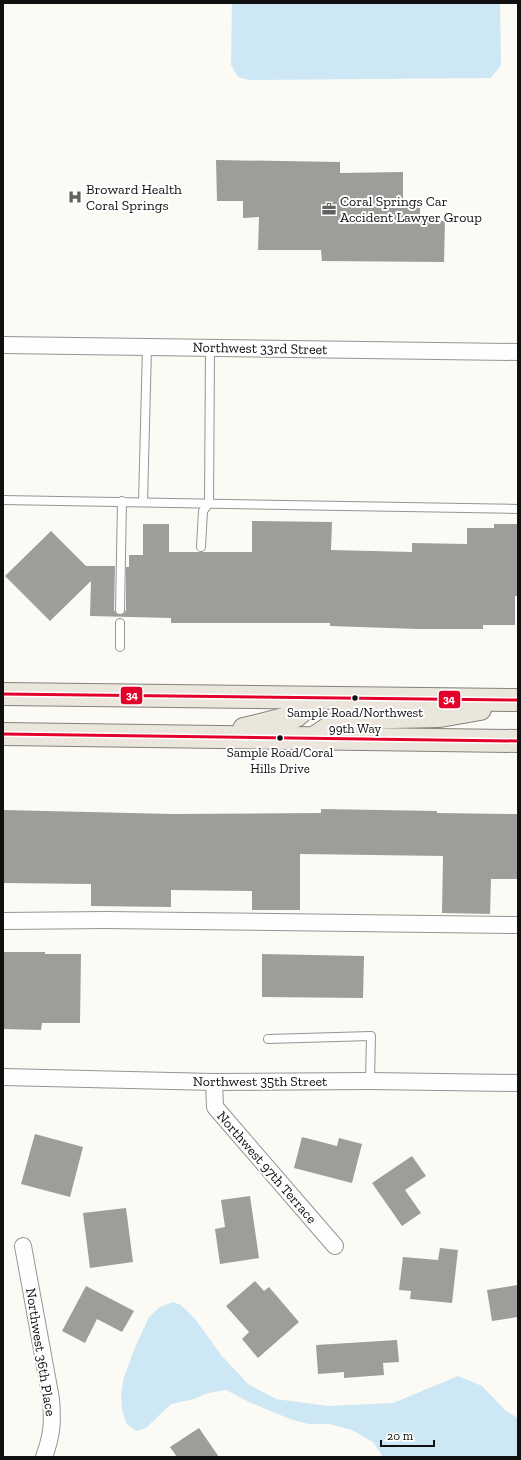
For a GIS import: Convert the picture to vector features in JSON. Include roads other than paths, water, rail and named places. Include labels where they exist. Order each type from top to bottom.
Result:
[{"type":"main road","points":[[3,694],[518,700]]},
{"type":"main road","points":[[216,737],[296,716],[307,707],[314,698]]},
{"type":"main road","points":[[314,738],[344,718],[440,716],[467,712],[518,700]]},
{"type":"main road","points":[[3,734],[518,741]]},
{"type":"street","name":"Northwest 33rd Street","points":[[3,345],[518,352]]},
{"type":"street","points":[[3,921],[106,920],[518,925]]},
{"type":"street","name":"Northwest 35th Street","points":[[3,1077],[214,1082],[370,1081],[518,1083]]},
{"type":"street","name":"Northwest 97th Terrace","points":[[214,1082],[215,1107],[335,1246]]},
{"type":"street","name":"Northwest 36th Place","points":[[24,1246],[51,1400],[53,1420],[51,1440],[44,1457]]},
{"type":"lane","points":[[143,502],[147,347]]},
{"type":"lane","points":[[201,547],[203,511],[209,503],[210,348]]},
{"type":"lane","points":[[3,500],[518,509]]},
{"type":"lane","points":[[120,610],[122,501]]},
{"type":"lane","points":[[120,623],[120,647]]},
{"type":"lane","points":[[268,1039],[371,1036],[370,1081]]},
{"type":"water","points":[[232,3],[500,3],[501,65],[491,78],[249,80],[238,77],[231,65]]},
{"type":"water","points":[[173,1302],[181,1305],[195,1319],[222,1356],[248,1384],[276,1399],[328,1406],[393,1403],[458,1376],[482,1386],[506,1411],[518,1418],[518,1457],[383,1457],[373,1442],[352,1430],[329,1424],[308,1424],[290,1419],[249,1402],[226,1390],[208,1393],[194,1399],[171,1404],[146,1428],[136,1431],[126,1423],[122,1409],[121,1398],[123,1380],[134,1350],[149,1317],[160,1307]]},
{"type":"place","name":"Broward Health Coral Springs","points":[[75,197]]},
{"type":"place","name":"Coral Springs Car Accident Lawyer Group","points":[[329,209]]},
{"type":"place","name":"Sample Road/Northwest 99th Way","points":[[355,698]]},
{"type":"place","name":"Sample Road/Coral Hills Drive","points":[[280,738]]}]
